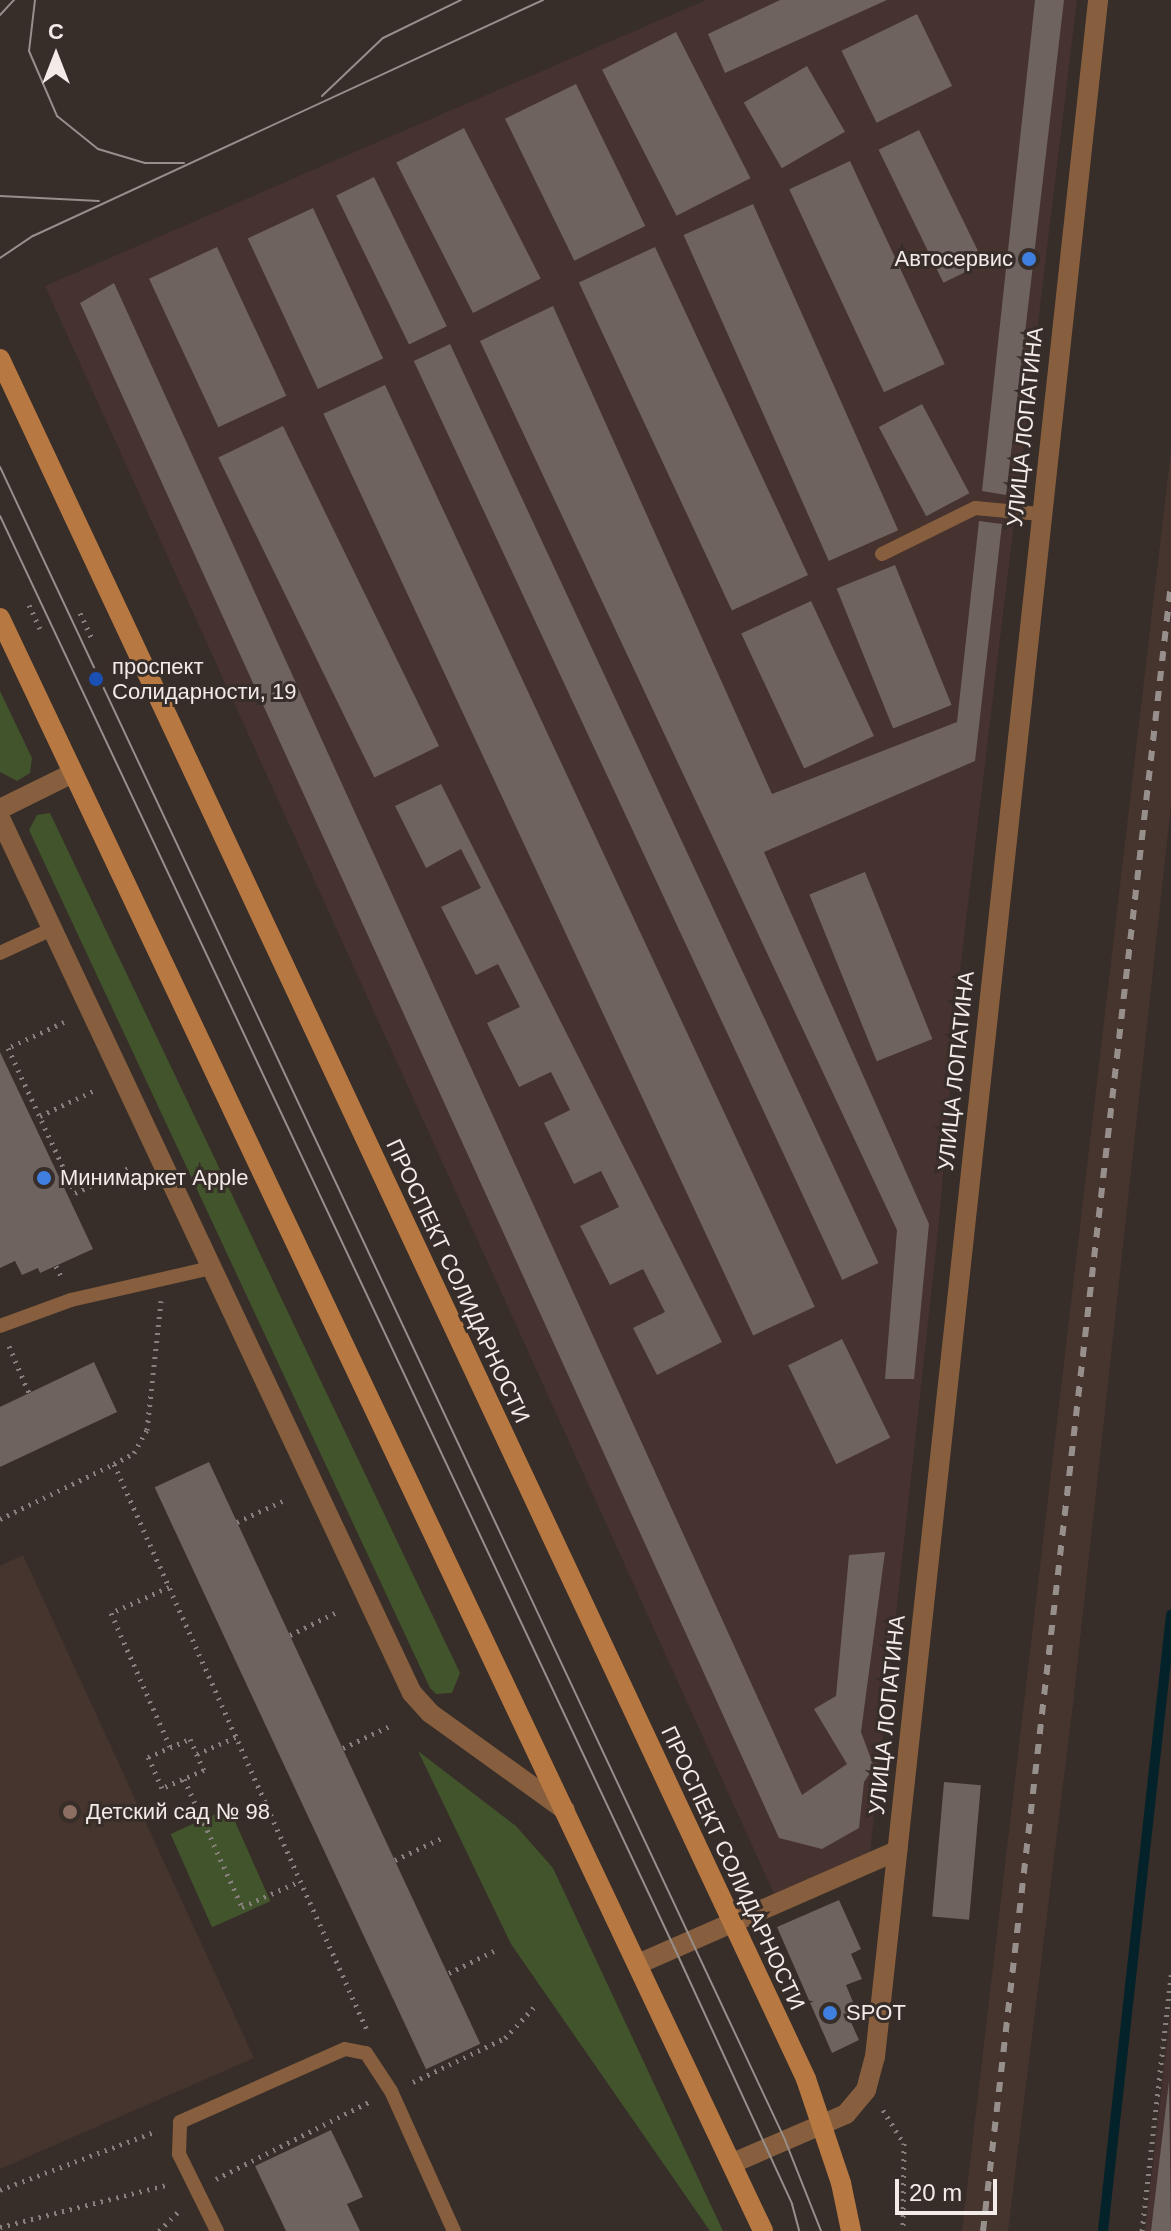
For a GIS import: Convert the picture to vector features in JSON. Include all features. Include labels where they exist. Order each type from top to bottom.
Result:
[{"type":"main road","name":"ПРОСПЕКТ СОЛИДАРНОСТИ","points":[[0,359],[732,1921],[823,2124],[851,2231]]},
{"type":"main road","points":[[0,618],[763,2231]]},
{"type":"street","name":"УЛИЦА ЛОПАТИНА","points":[[866,2090],[875,2057],[1098,0]]},
{"type":"street","points":[[0,809],[73,773]]},
{"type":"street","points":[[0,818],[412,1693],[430,1713],[565,1810]]},
{"type":"street","points":[[638,1964],[897,1851]]},
{"type":"street","points":[[733,2163],[846,2114],[866,2090]]},
{"type":"lane","points":[[882,554],[975,508],[1040,514]]},
{"type":"lane","points":[[0,953],[52,929]]},
{"type":"lane","points":[[0,1326],[71,1300],[211,1268]]},
{"type":"lane","points":[[217,2231],[179,2154],[180,2122],[345,2049],[366,2053],[391,2091],[454,2231]]},
{"type":"path","points":[[29,605],[41,631]]},
{"type":"path","points":[[80,613],[93,641]]},
{"type":"path","points":[[64,1022],[8,1048],[75,1193],[131,1167]]},
{"type":"path","points":[[40,1116],[95,1090]]},
{"type":"path","points":[[0,1519],[134,1453],[147,1430],[164,1279]]},
{"type":"path","points":[[0,1326],[29,1393]]},
{"type":"path","points":[[114,1464],[368,2034]]},
{"type":"path","points":[[237,1522],[287,1499]]},
{"type":"path","points":[[169,1587],[111,1613],[170,1747]]},
{"type":"path","points":[[290,1635],[339,1611]]},
{"type":"path","points":[[343,1748],[392,1725]]},
{"type":"path","points":[[197,1754],[236,1737]]},
{"type":"path","points":[[190,1739],[197,1754],[204,1770],[162,1788],[148,1757],[190,1739]]},
{"type":"path","points":[[184,1779],[242,1907],[300,1881]]},
{"type":"path","points":[[395,1860],[444,1837]]},
{"type":"path","points":[[449,1973],[498,1949]]},
{"type":"path","points":[[1142,2231],[1171,1975]]},
{"type":"path","points":[[0,2227],[194,2185],[505,2038],[537,2004]]},
{"type":"path","points":[[407,2071],[417,2080]]},
{"type":"path","points":[[866,2090],[904,2143],[903,2231]]},
{"type":"path","points":[[0,2190],[180,2122]]},
{"type":"path","points":[[159,2231],[194,2185]]},
{"type":"shaded area","points":[[706,0],[1077,0],[960,971],[939,1222],[870,1853],[775,1896],[45,286]]},
{"type":"shaded area","points":[[1171,451],[1171,805],[1073,1704],[1008,2231],[962,2231]]},
{"type":"shaded area","name":"Детский сад № 98","points":[[23,1555],[254,2058],[0,2169],[0,1566]]},
{"type":"shaded area","points":[[1171,2008],[1171,2231],[1145,2231]]},
{"type":"green space","points":[[0,691],[32,758],[30,773],[17,781],[0,772]]},
{"type":"green space","points":[[50,813],[460,1673],[452,1693],[436,1694],[430,1688],[29,830],[37,815]]},
{"type":"green space","points":[[418,1751],[516,1826],[553,1868],[723,2231],[710,2231],[511,1944]]},
{"type":"green space","points":[[229,1808],[270,1901],[212,1927],[171,1834]]},
{"type":"building","points":[[780,0],[887,0],[725,73],[708,34]]},
{"type":"building","points":[[1035,0],[1064,0],[1006,495],[982,491]]},
{"type":"building","points":[[917,14],[952,86],[877,123],[842,51]]},
{"type":"building","points":[[676,32],[750,178],[677,216],[602,70]]},
{"type":"building","points":[[807,66],[845,132],[782,168],[744,102]]},
{"type":"building","points":[[576,84],[645,226],[574,261],[505,119]]},
{"type":"building","points":[[464,128],[541,279],[473,313],[396,163]]},
{"type":"building","points":[[919,130],[984,263],[943,283],[879,150]]},
{"type":"building","points":[[850,161],[945,364],[884,392],[789,189]]},
{"type":"building","points":[[374,177],[447,326],[409,345],[336,195]]},
{"type":"building","points":[[753,204],[898,530],[829,561],[684,235]]},
{"type":"building","points":[[313,208],[383,358],[318,389],[248,238]]},
{"type":"building","points":[[217,247],[286,396],[218,427],[149,279]]},
{"type":"building","points":[[655,247],[808,575],[732,611],[579,282]]},
{"type":"building","points":[[114,283],[802,1795],[847,1764],[814,1709],[836,1696],[849,1555],[885,1552],[861,1732],[874,1767],[864,1782],[859,1828],[822,1849],[779,1838],[80,303]]},
{"type":"building","points":[[553,306],[772,794],[957,722],[979,521],[1002,524],[975,761],[764,852],[929,1224],[914,1379],[885,1379],[897,1230],[480,341]]},
{"type":"building","points":[[450,344],[879,1263],[842,1280],[414,361]]},
{"type":"building","points":[[385,385],[815,1307],[753,1335],[323,414]]},
{"type":"building","points":[[922,404],[969,493],[926,516],[879,427]]},
{"type":"building","points":[[283,426],[439,746],[374,778],[218,458]]},
{"type":"building","points":[[895,565],[952,705],[893,729],[837,589]]},
{"type":"building","points":[[811,601],[874,736],[804,769],[741,634]]},
{"type":"building","points":[[441,784],[722,1342],[657,1375],[633,1328],[665,1312],[643,1269],[610,1285],[580,1226],[619,1207],[601,1171],[574,1184],[544,1123],[570,1110],[551,1072],[519,1087],[487,1023],[520,1007],[498,964],[476,975],[441,907],[481,888],[461,849],[426,868],[395,806]]},
{"type":"building","points":[[865,872],[932,1039],[877,1061],[809,894]]},
{"type":"building","points":[[0,1052],[93,1249],[40,1273],[38,1268],[22,1275],[15,1261],[0,1268]]},
{"type":"building","points":[[842,1339],[890,1438],[836,1464],[788,1365]]},
{"type":"building","points":[[94,1362],[117,1412],[0,1467],[0,1407]]},
{"type":"building","points":[[209,1462],[480,2044],[426,2069],[155,1487]]},
{"type":"building","points":[[944,1782],[981,1785],[969,1920],[932,1916]]},
{"type":"building","points":[[839,1900],[861,1949],[851,1954],[862,1979],[846,1985],[855,2007],[846,2011],[859,2040],[832,2053],[777,1927]]},
{"type":"building","points":[[1169,2081],[1171,2231],[1151,2231]]},
{"type":"building","points":[[331,2130],[363,2197],[347,2204],[360,2231],[286,2231],[255,2166]]},
{"type":"waterway","points":[[1103,2231],[1171,1615]]},
{"type":"tram line","points":[[0,15],[14,0]]},
{"type":"tram line","points":[[35,0],[29,51],[57,116],[98,149],[145,163],[184,163]]},
{"type":"tram line","points":[[322,96],[383,38],[461,0]]},
{"type":"tram line","points":[[0,258],[33,236],[543,0]]},
{"type":"tram line","points":[[0,196],[99,201]]},
{"type":"tram line","points":[[0,467],[785,2140],[821,2231]]},
{"type":"tram line","points":[[0,516],[674,1947],[792,2204],[799,2231]]},
{"type":"railway","points":[[983,2231],[1171,584]]},
{"type":"place","name":"Автосервис","points":[[1029,259]]},
{"type":"place","name":"проспект Солидарности, 19","points":[[96,679]]},
{"type":"place","name":"Минимаркет Apple","points":[[44,1178]]},
{"type":"place","name":"Детский сад № 98","points":[[70,1812]]},
{"type":"place","name":"SPOT","points":[[830,2013]]}]
